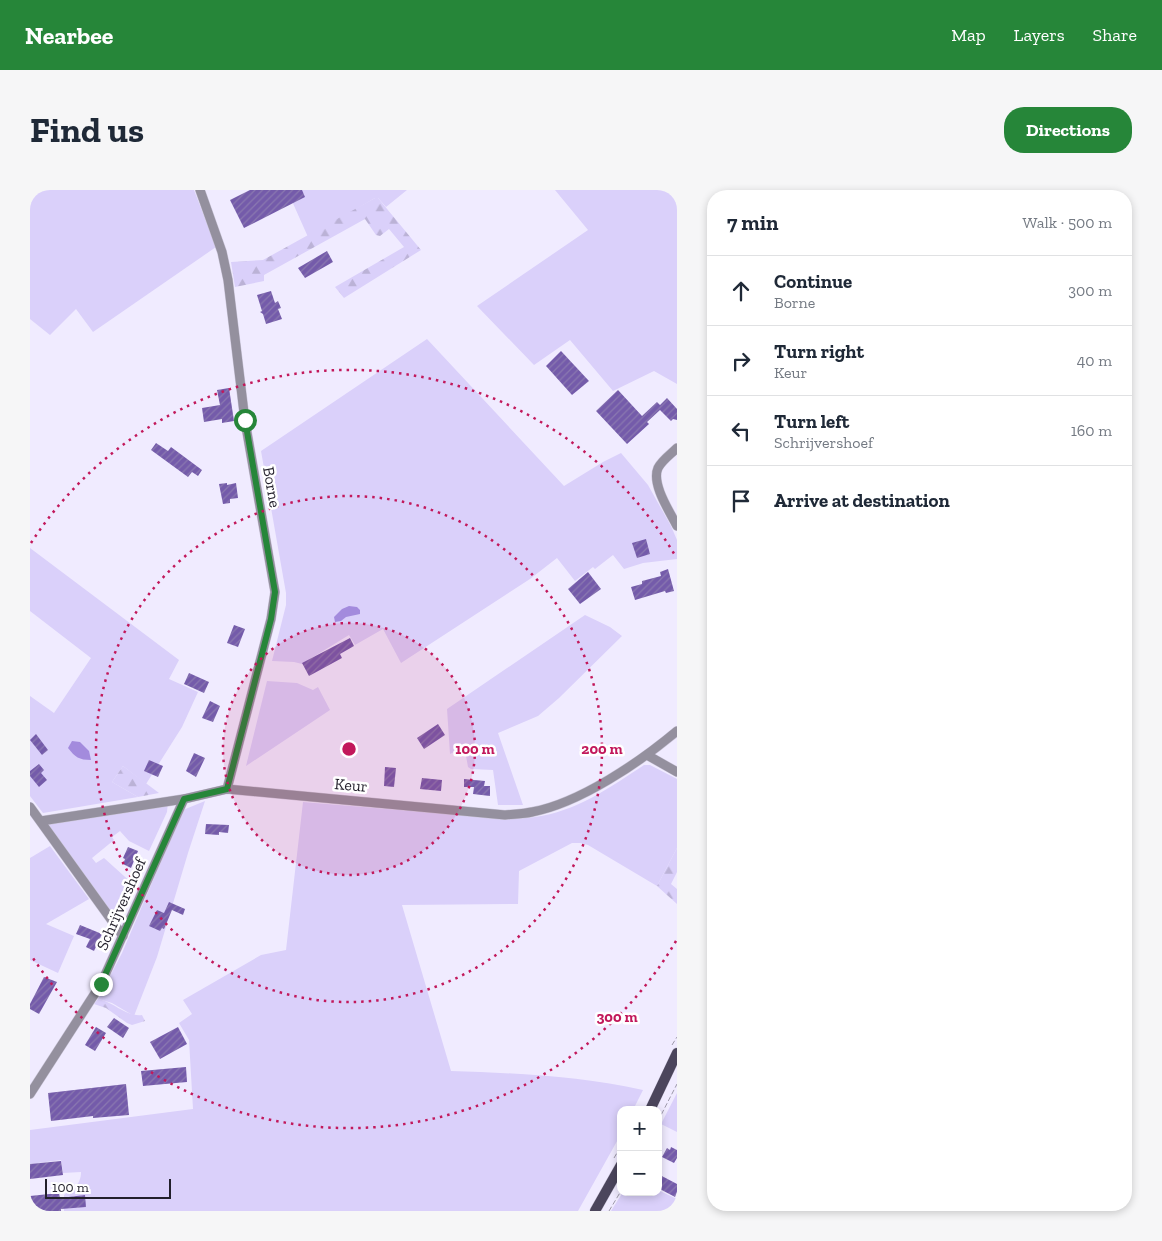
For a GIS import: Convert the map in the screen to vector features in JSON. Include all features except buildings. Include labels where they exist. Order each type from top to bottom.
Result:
[{"type":"main road","points":[[652,1106],[677,1053]]},
{"type":"main road","points":[[596,1211],[617,1172]]},
{"type":"street","name":"Borne","points":[[200,190],[222,252],[228,280],[245,420],[275,592],[271,619],[227,789]]},
{"type":"street","points":[[677,448],[658,468],[656,477],[658,487],[677,526]]},
{"type":"street","name":"Keur","points":[[42,821],[184,799],[227,789],[505,815],[533,812],[562,802],[600,784],[647,756],[677,731]]},
{"type":"street","points":[[647,756],[677,772]]},
{"type":"street","name":"Schrijvershoef","points":[[30,1094],[101,984],[184,799]]},
{"type":"street","points":[[30,807],[42,821],[123,936]]},
{"type":"path","points":[[662,1113],[677,1084]]},
{"type":"path","points":[[609,1211],[618,1196]]},
{"type":"green space","points":[[30,190],[194,190],[216,247],[93,332],[76,309],[50,335],[30,319]]},
{"type":"green space","points":[[287,190],[407,190],[386,207],[378,198],[375,198],[308,237]]},
{"type":"green space","points":[[555,190],[677,190],[677,384],[654,371],[613,391],[570,340],[534,365],[477,306],[588,230]]},
{"type":"green space","points":[[378,198],[421,250],[344,298],[335,287],[404,247],[389,229],[380,236],[376,235],[365,219],[264,275],[264,281],[235,287],[231,262],[263,260]]},
{"type":"green space","points":[[427,339],[564,486],[621,453],[648,485],[671,526],[677,540],[677,559],[643,563],[624,569],[613,555],[575,581],[557,558],[530,579],[401,663],[383,629],[355,645],[349,635],[302,664],[272,661],[286,605],[286,593],[261,451]]},
{"type":"green space","points":[[30,548],[179,660],[169,679],[198,692],[182,727],[146,784],[123,766],[112,782],[138,797],[43,813],[30,796],[30,696],[54,713],[91,658],[30,611]]},
{"type":"green space","points":[[585,615],[610,627],[622,636],[538,716],[498,733],[523,805],[498,805],[493,770],[471,769],[468,767],[466,756],[470,754],[467,746],[450,754],[447,709]]},
{"type":"green space","points":[[267,681],[297,683],[313,690],[318,687],[330,710],[246,766]]},
{"type":"green space","points":[[644,765],[650,765],[677,779],[677,848],[657,886],[588,845],[572,843],[519,871],[518,904],[402,905],[451,1071],[571,1078],[643,1090],[635,1106],[617,1106],[617,1141],[578,1211],[64,1211],[64,1195],[78,1183],[81,1172],[63,1173],[61,1160],[30,1164],[30,1130],[193,1109],[189,1040],[179,1023],[192,1014],[183,1000],[261,955],[286,950],[303,802],[491,818],[513,818],[535,817],[564,810],[606,790]]},
{"type":"green space","points":[[123,766],[159,793],[138,797],[112,782]]},
{"type":"green space","points":[[205,801],[157,957],[134,1016],[112,1003],[98,999],[122,953],[183,810]]},
{"type":"green space","points":[[168,802],[167,812],[149,851],[129,841],[120,831],[112,837],[114,840],[92,858],[96,863],[104,858],[134,885],[119,917],[116,918],[50,830],[49,823]]},
{"type":"green space","points":[[50,846],[89,899],[46,924],[74,936],[58,973],[30,960],[30,858]]},
{"type":"green space","points":[[677,848],[677,872],[671,884],[677,889],[677,904],[657,886]]},
{"type":"green space","points":[[98,999],[125,1012],[142,1015],[145,1021],[132,1025],[127,1023],[106,1008],[94,1004]]},
{"type":"green space","points":[[677,1093],[677,1132],[662,1124]]},
{"type":"green space","points":[[662,1192],[677,1199],[677,1211],[611,1211],[620,1196],[662,1196]]},
{"type":"shaded area","points":[[349,606],[357,607],[360,610],[360,614],[335,622],[334,617],[342,609]]},
{"type":"shaded area","points":[[72,741],[80,742],[89,751],[91,760],[80,759],[73,754],[68,748]]},
{"type":"route","points":[[101,984],[184,799],[227,789],[271,619],[275,592],[245,420]]}]
